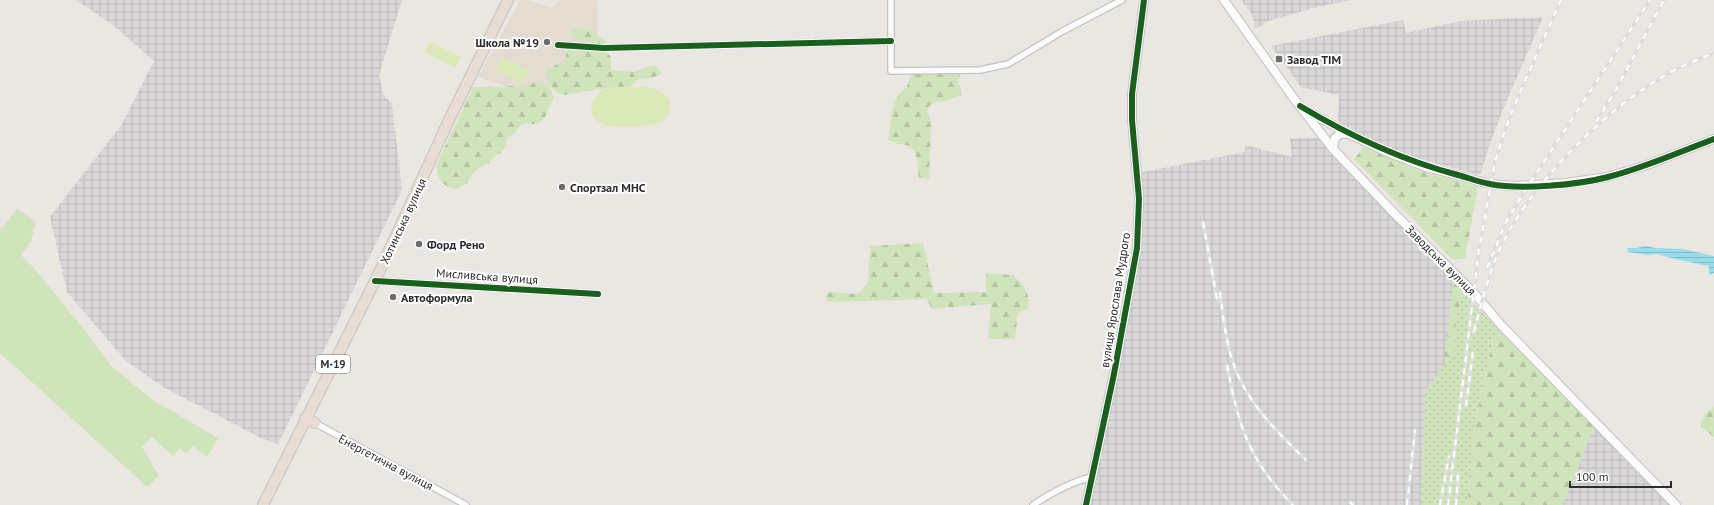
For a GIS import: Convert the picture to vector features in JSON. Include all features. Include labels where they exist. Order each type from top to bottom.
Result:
[{"type":"highway","name":"Хотинська вулиця","points":[[263,505],[305,418],[375,281],[449,120],[508,0]]},
{"type":"highway","name":"Енергетична вулиця","points":[[305,418],[315,423]]},
{"type":"main road","name":"вулиця Ярослава Мудрого","points":[[1086,505],[1114,374],[1137,248],[1139,199],[1132,120],[1132,94],[1144,0]]},
{"type":"main road","name":"Заводська вулиця","points":[[1224,0],[1300,106],[1333,149],[1473,292],[1502,326],[1676,505]]},
{"type":"main road","points":[[1300,106],[1349,134],[1426,167],[1490,184],[1512,186],[1567,183],[1607,177],[1647,165],[1714,139]]},
{"type":"main road","points":[[1333,149],[1333,141],[1337,136],[1349,134]]},
{"type":"street","points":[[891,0],[891,71],[980,70],[1008,64],[1064,31],[1122,0]]},
{"type":"street","points":[[558,45],[604,48],[891,41]]},
{"type":"street","name":"Мисливська вулиця","points":[[375,281],[598,294]]},
{"type":"street","name":"Енергетична вулиця","points":[[315,423],[466,505]]},
{"type":"street","points":[[1033,505],[1077,481],[1092,477]]},
{"type":"shaded area","points":[[76,0],[402,0],[379,75],[383,94],[392,104],[402,190],[278,444],[263,439],[163,387],[125,360],[67,292],[50,217],[122,124],[154,61],[113,25]]},
{"type":"shaded area","name":"Школа №19","points":[[520,0],[527,0],[553,8],[559,0],[597,0],[599,82],[523,92],[478,77]]},
{"type":"shaded area","points":[[1241,0],[1352,0],[1317,7],[1264,22],[1264,25],[1255,28],[1252,14]]},
{"type":"shaded area","points":[[1543,17],[1507,100],[1490,143],[1480,175],[1411,157],[1385,148],[1338,122],[1339,95],[1301,87],[1271,46],[1403,20],[1406,33],[1461,21]]},
{"type":"shaded area","points":[[1322,137],[1453,280],[1445,364],[1426,391],[1421,505],[1087,505],[1137,250],[1138,173],[1245,152],[1245,145],[1292,157],[1290,139]]},
{"type":"shaded area","points":[[1594,426],[1674,505],[1563,505]]},
{"type":"green space","points":[[576,27],[596,31],[597,35],[607,42],[606,52],[611,57],[611,70],[635,72],[655,65],[662,74],[648,78],[639,78],[629,88],[607,88],[564,95],[556,92],[548,83],[546,66],[552,68],[565,61],[567,51],[571,49],[577,54],[588,45],[587,40],[576,40],[572,37],[572,31]]},
{"type":"green space","points":[[430,41],[461,57],[455,68],[425,52]]},
{"type":"green space","points":[[502,57],[529,71],[522,84],[496,70]]},
{"type":"green space","points":[[912,71],[961,71],[958,83],[961,87],[961,95],[948,100],[933,103],[927,110],[931,122],[929,179],[919,178],[917,158],[910,147],[894,143],[888,139],[891,117],[897,97],[901,91],[907,87]]},
{"type":"green space","points":[[534,83],[547,86],[552,91],[553,95],[553,99],[542,121],[540,123],[523,124],[520,126],[515,133],[507,138],[506,144],[502,151],[489,163],[476,170],[467,183],[457,189],[445,185],[438,175],[436,166],[473,87],[527,86]]},
{"type":"green space","points":[[648,87],[660,91],[668,99],[670,109],[664,121],[642,126],[607,126],[596,120],[593,115],[591,110],[592,105],[597,95],[601,91],[607,88]]},
{"type":"green space","points":[[1364,147],[1417,170],[1478,187],[1465,258],[1453,260],[1354,159]]},
{"type":"green space","points":[[17,209],[36,222],[31,241],[21,255],[34,268],[87,333],[111,366],[153,400],[218,438],[207,457],[193,446],[187,453],[179,449],[173,456],[152,437],[142,447],[159,476],[147,487],[0,353],[0,227],[2,228]]},
{"type":"green space","points":[[923,243],[934,293],[986,292],[986,273],[1013,275],[1021,283],[1027,293],[1028,308],[1018,313],[1015,339],[988,339],[991,304],[932,309],[927,299],[828,302],[826,298],[827,294],[831,292],[855,294],[862,291],[868,282],[870,246]]},
{"type":"green space","points":[[1453,280],[1502,334],[1493,340],[1475,422],[1467,505],[1421,505],[1426,391],[1445,364]]},
{"type":"green space","points":[[1455,284],[1463,293],[1456,322],[1453,361],[1448,361],[1444,357]]},
{"type":"green space","points":[[1502,334],[1509,338],[1594,426],[1563,505],[1467,505],[1475,422],[1493,340]]},
{"type":"green space","points":[[1714,407],[1714,437],[1701,427],[1701,423],[1706,413]]},
{"type":"water","points":[[1646,246],[1655,248],[1683,249],[1714,256],[1714,273],[1711,275],[1709,273],[1709,266],[1657,254],[1647,255],[1628,252],[1627,248]]},
{"type":"railway","points":[[1448,505],[1479,249],[1495,162],[1505,130],[1520,92],[1561,0]]},
{"type":"railway","points":[[1487,268],[1506,222],[1650,0]]},
{"type":"railway","points":[[1596,122],[1613,95],[1664,0]]},
{"type":"railway","points":[[1474,332],[1488,281],[1499,251],[1511,227],[1546,178],[1567,154],[1590,132],[1636,94],[1672,71],[1714,53]]},
{"type":"railway","points":[[1203,222],[1217,299]]},
{"type":"railway","points":[[1220,292],[1224,326],[1228,343],[1237,374],[1244,388],[1262,414],[1283,438],[1306,460]]},
{"type":"railway","points":[[1466,406],[1473,351]]},
{"type":"railway","points":[[1227,365],[1236,406],[1248,441],[1266,473],[1293,505]]},
{"type":"railway","points":[[1407,505],[1415,430]]},
{"type":"railway","points":[[1440,505],[1449,456]]},
{"type":"railway","points":[[1456,505],[1458,474]]},
{"type":"railway","points":[[1350,502],[1353,505]]},
{"type":"cycle path","points":[[1086,505],[1114,374],[1137,248],[1139,199],[1132,120],[1132,94],[1144,0]]},
{"type":"cycle path","points":[[558,45],[604,48],[891,41]]},
{"type":"cycle path","points":[[1300,106],[1357,137],[1416,162],[1478,181],[1502,186],[1549,186],[1596,180],[1661,160],[1714,139]]},
{"type":"cycle path","points":[[375,281],[598,294]]},
{"type":"place","name":"Школа №19","points":[[547,42]]},
{"type":"place","name":"Завод ТІМ","points":[[1279,59]]},
{"type":"place","name":"Спортзал МНС","points":[[562,187]]},
{"type":"place","name":"Форд Рено","points":[[419,244]]},
{"type":"place","name":"Автоформула","points":[[393,297]]}]
